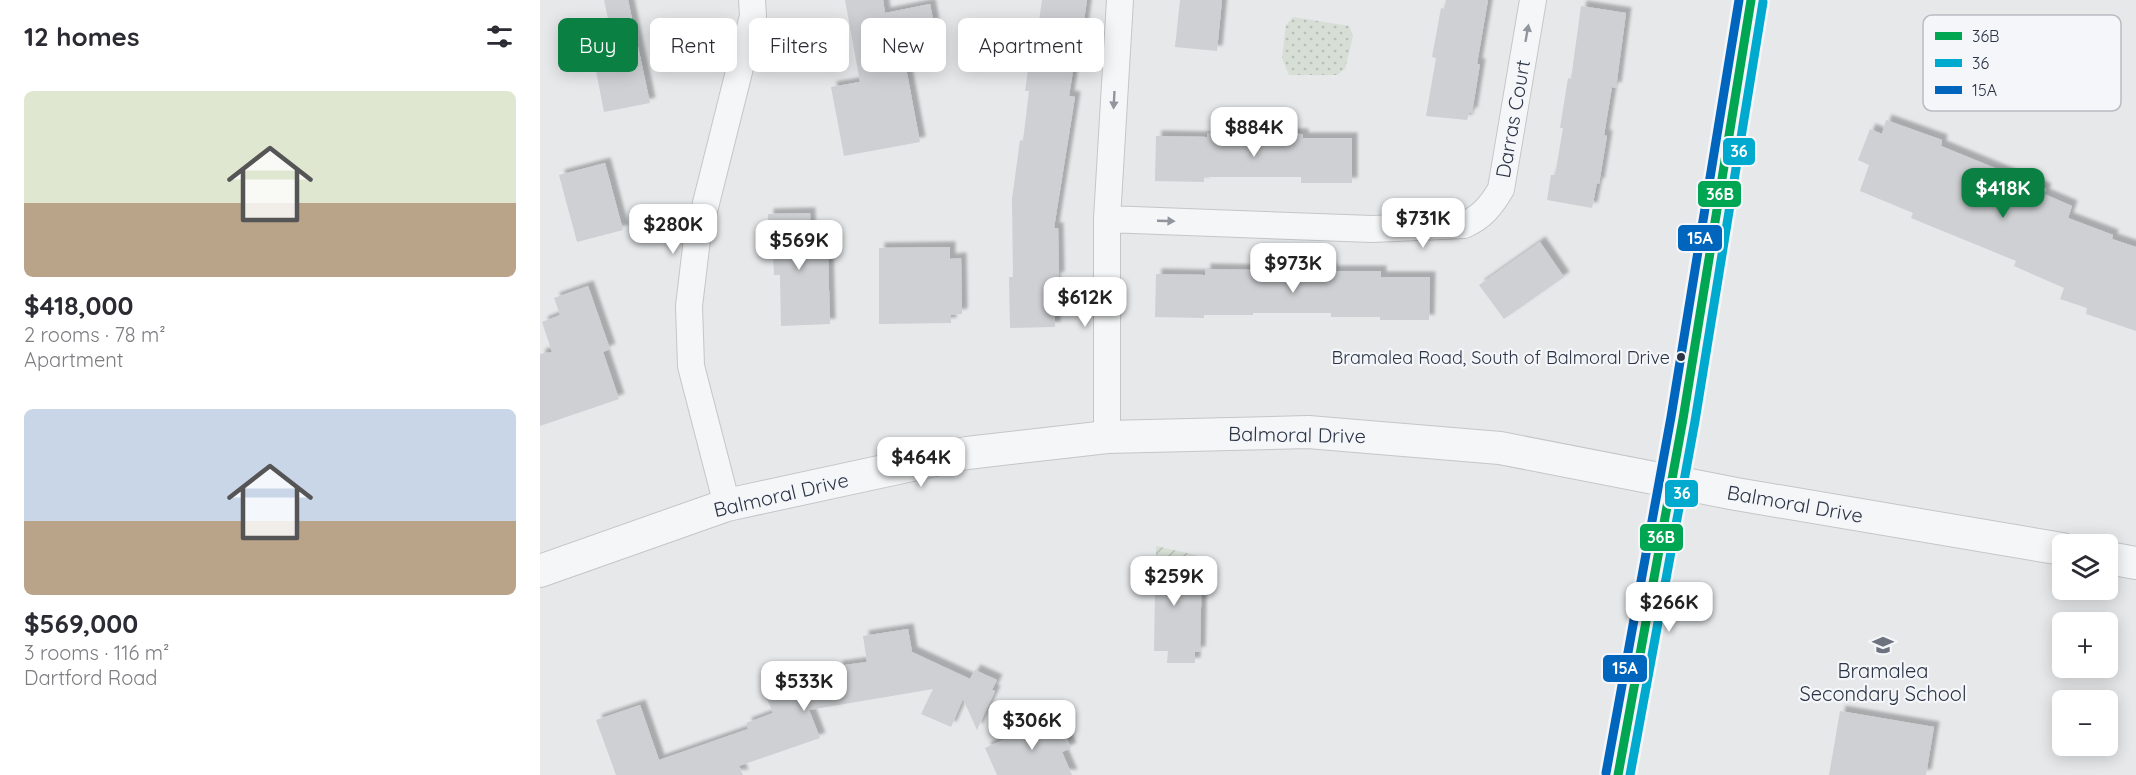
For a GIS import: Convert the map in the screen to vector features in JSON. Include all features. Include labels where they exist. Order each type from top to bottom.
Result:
[{"type":"main road","points":[[1617,775],[1672,482],[1751,0]]},
{"type":"street","points":[[727,506],[691,366],[689,306],[697,239],[753,16],[752,0]]},
{"type":"street","points":[[1107,438],[1107,219],[1120,0]]},
{"type":"street","name":"Darras Court","points":[[1107,219],[1372,229],[1464,225],[1477,219],[1490,207],[1501,189],[1533,0]]},
{"type":"street","name":"Balmoral Drive","points":[[540,571],[727,506],[967,453],[1107,438],[1296,432],[1500,448],[1672,482],[2052,547]]},
{"type":"street","points":[[2118,560],[2136,563]]},
{"type":"shaded area","points":[[1293,17],[1349,26],[1353,36],[1345,69],[1337,75],[1289,75],[1282,58],[1286,25]]},
{"type":"shaded area","points":[[1156,546],[1196,555],[1195,564],[1156,564]]},
{"type":"building","points":[[604,0],[628,0],[632,18],[608,18]]},
{"type":"building","points":[[845,0],[883,0],[885,13],[930,4],[933,18],[861,18],[861,72],[907,72],[920,142],[844,156],[831,87],[860,82]]},
{"type":"building","points":[[1042,0],[1087,0],[1084,18],[1039,18]]},
{"type":"building","points":[[1180,0],[1222,0],[1217,51],[1175,47]]},
{"type":"building","points":[[1446,0],[1488,0],[1477,64],[1480,64],[1472,113],[1469,113],[1467,120],[1426,116],[1436,58],[1432,57],[1441,8],[1444,9]]},
{"type":"building","points":[[1581,6],[1626,13],[1616,88],[1612,87],[1604,135],[1607,136],[1599,184],[1597,183],[1592,208],[1547,200],[1551,175],[1555,175],[1563,128],[1560,128],[1568,78],[1571,79]]},
{"type":"building","points":[[638,47],[650,103],[604,112],[596,72],[638,72]]},
{"type":"building","points":[[1028,72],[1073,72],[1069,96],[1075,97],[1054,228],[1058,228],[1059,277],[1055,278],[1055,327],[1010,328],[1009,277],[1013,277],[1012,199],[1020,140],[1023,141],[1029,91],[1025,91]]},
{"type":"building","points":[[1886,120],[1942,140],[1941,146],[2046,189],[2044,194],[2072,206],[2068,218],[2113,235],[2112,239],[2136,247],[2136,331],[2086,314],[2087,308],[2060,299],[2064,288],[2014,266],[2016,261],[1911,218],[1913,213],[1860,191],[1869,165],[1858,160],[1870,129],[1882,134]]},
{"type":"building","points":[[1207,133],[1303,134],[1303,138],[1352,138],[1352,183],[1301,183],[1301,177],[1204,177],[1204,182],[1155,181],[1156,136],[1207,137]]},
{"type":"building","points":[[605,163],[623,230],[577,242],[559,175]]},
{"type":"building","points":[[810,213],[811,256],[828,255],[830,324],[781,326],[780,275],[774,275],[773,253],[769,253],[768,214]]},
{"type":"building","points":[[1540,242],[1564,277],[1504,319],[1479,285]]},
{"type":"building","points":[[950,247],[950,259],[961,258],[962,314],[951,315],[951,323],[879,324],[879,248]]},
{"type":"building","points":[[1255,266],[1332,268],[1331,271],[1381,271],[1381,277],[1430,277],[1429,320],[1331,317],[1331,313],[1253,313],[1253,315],[1204,315],[1204,318],[1155,317],[1156,274],[1205,275],[1205,269],[1254,270]]},
{"type":"building","points":[[588,286],[610,349],[603,352],[619,399],[540,426],[540,354],[552,352],[542,322],[560,315],[554,298]]},
{"type":"building","points":[[1134,563],[1202,564],[1200,652],[1195,652],[1195,663],[1167,663],[1168,651],[1154,651],[1155,591],[1134,590]]},
{"type":"building","points":[[908,629],[912,652],[970,679],[975,670],[997,680],[992,690],[995,691],[977,730],[963,699],[951,727],[921,714],[933,689],[809,710],[820,738],[739,766],[743,775],[616,775],[596,720],[640,705],[659,760],[748,729],[746,723],[773,713],[766,697],[838,671],[837,666],[867,662],[863,636]]},
{"type":"building","points":[[1840,711],[1934,727],[1926,775],[1829,775]]},
{"type":"building","points":[[1056,715],[1071,748],[1062,752],[1072,775],[997,775],[985,748]]},
{"type":"transit line","name":"15A","points":[[1606,773],[1671,417],[1739,0]]},
{"type":"transit line","name":"36B","points":[[1618,775],[1683,419],[1751,0]]},
{"type":"transit line","name":"36","points":[[1630,775],[1695,421],[1763,2]]},
{"type":"place","name":"Bramalea Road, South of Balmoral Drive","points":[[1681,357]]},
{"type":"place","name":"Bramalea Secondary School","points":[[1883,645]]}]
